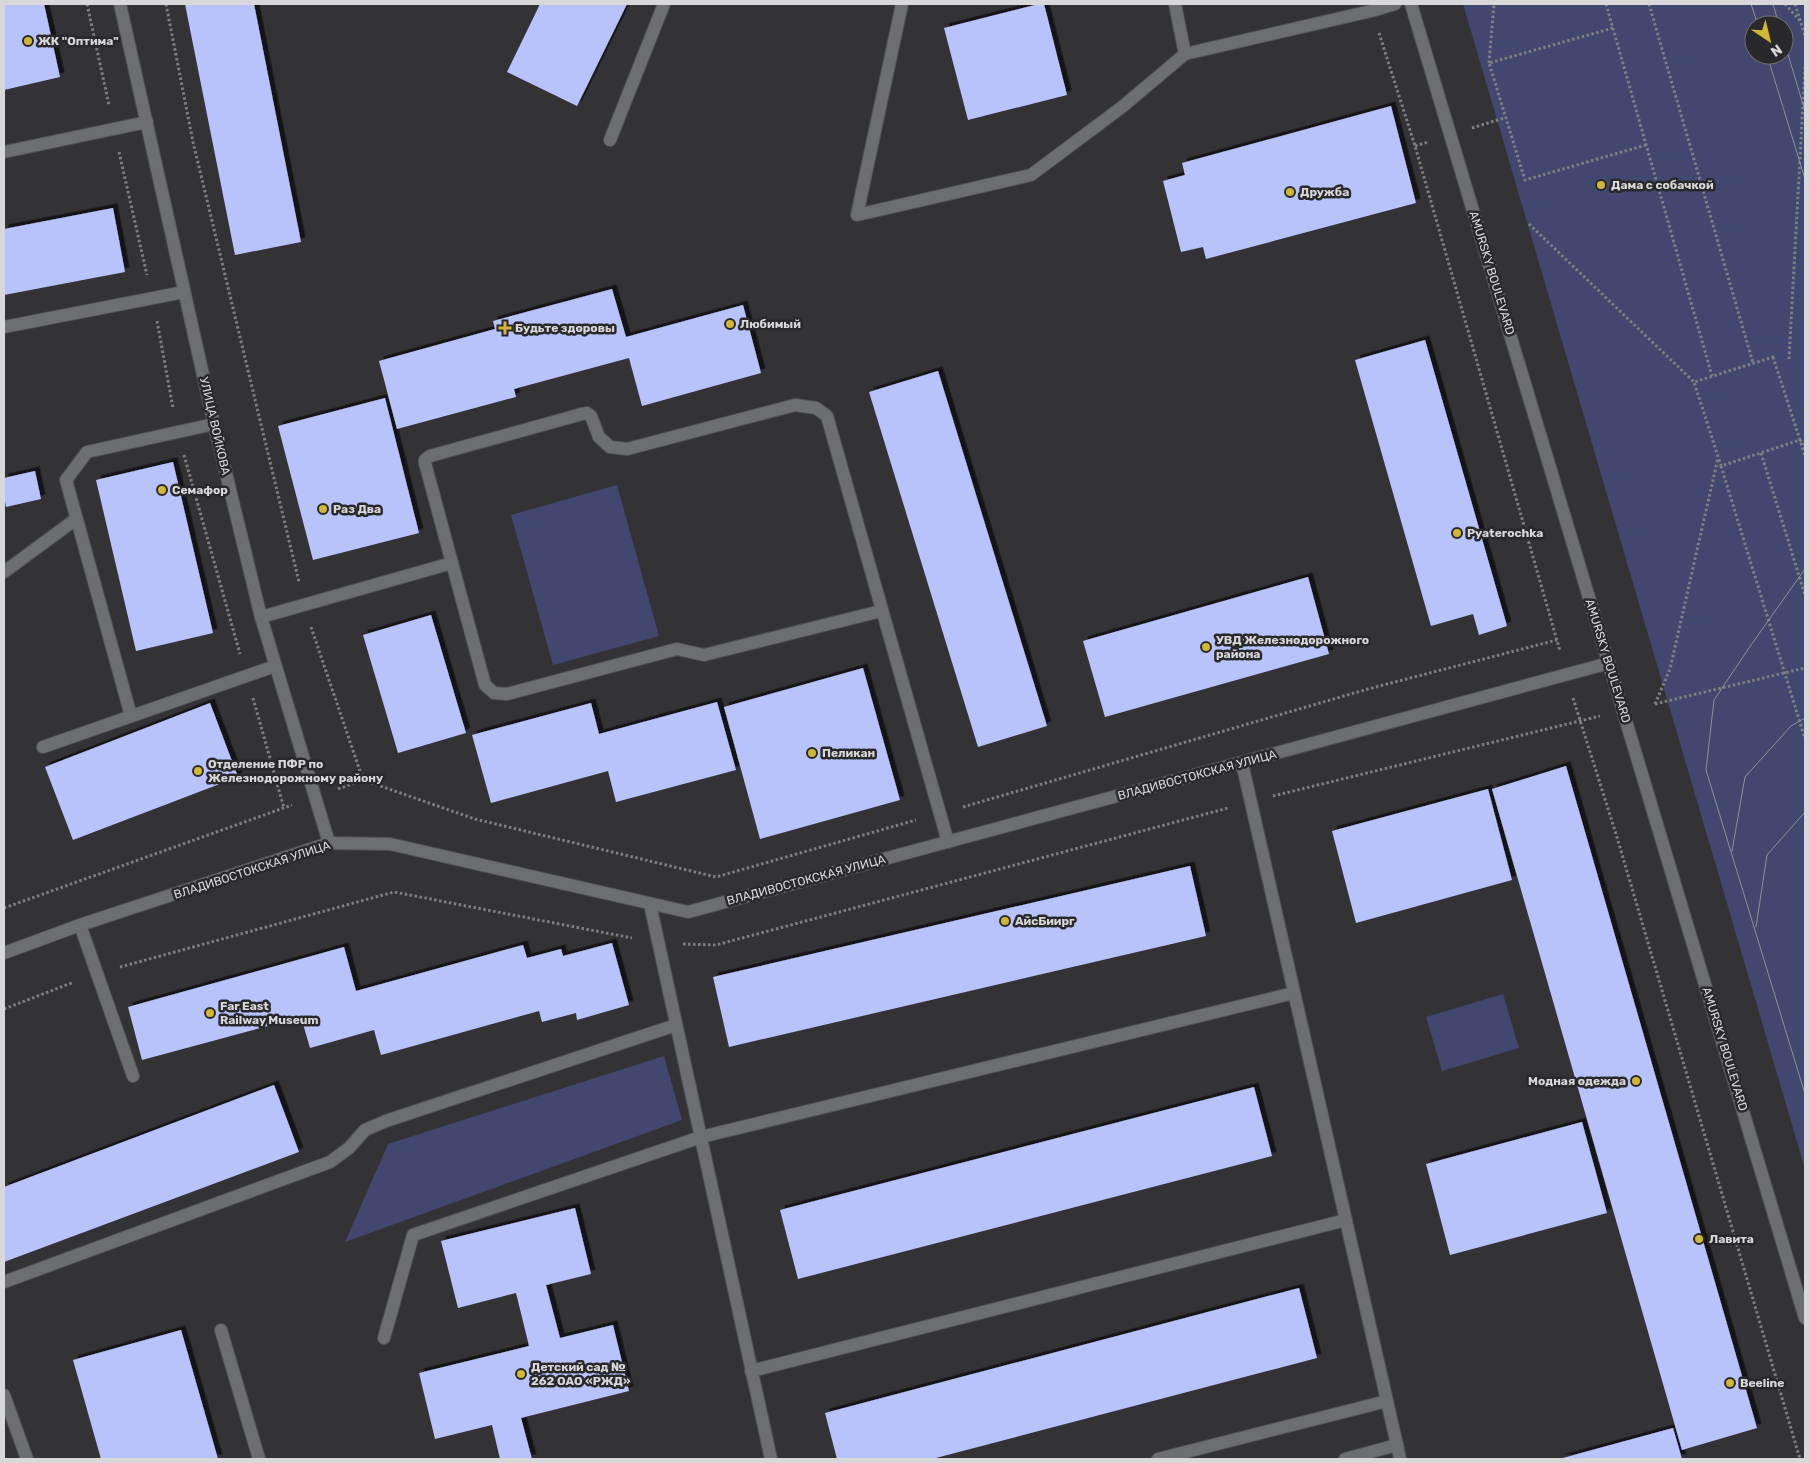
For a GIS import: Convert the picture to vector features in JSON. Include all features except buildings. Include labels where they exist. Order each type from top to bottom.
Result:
[{"type":"street","name":"УЛИЦА ВОЙКОВА","points":[[120,4],[214,424],[261,617],[329,843]]},
{"type":"street","points":[[610,140],[664,4]]},
{"type":"street","points":[[902,4],[858,215],[1031,175],[1122,107],[1185,54],[1395,4]]},
{"type":"street","points":[[1175,4],[1185,54]]},
{"type":"street","name":"AMURSKY BOULEVARD","points":[[1411,4],[1805,1318]]},
{"type":"street","points":[[4,152],[146,122]]},
{"type":"street","points":[[4,327],[184,292]]},
{"type":"street","points":[[881,611],[704,655],[677,649],[507,694],[494,693],[485,685],[425,463],[427,457],[587,413],[591,416],[599,437],[610,447],[627,450],[795,405],[816,408],[827,416],[948,842]]},
{"type":"street","points":[[131,716],[66,480],[87,452],[214,424]]},
{"type":"street","points":[[4,572],[76,519]]},
{"type":"street","points":[[261,617],[452,563]]},
{"type":"street","name":"ВЛАДИВОСТОКСКАЯ УЛИЦА","points":[[4,953],[329,843],[390,844],[688,912],[1609,664]]},
{"type":"street","points":[[43,747],[275,666]]},
{"type":"street","points":[[1242,763],[1400,1459]]},
{"type":"street","points":[[650,904],[771,1459]]},
{"type":"street","points":[[80,926],[133,1076]]},
{"type":"street","points":[[384,1338],[413,1235],[701,1137],[1294,993]]},
{"type":"street","points":[[4,1282],[330,1162],[349,1148],[365,1130],[386,1121],[676,1025]]},
{"type":"street","points":[[752,1371],[1346,1220]]},
{"type":"street","points":[[221,1330],[259,1459]]},
{"type":"street","points":[[4,1395],[27,1459]]},
{"type":"street","points":[[1158,1459],[1387,1401]]},
{"type":"street","points":[[1345,1459],[1397,1445]]},
{"type":"path","points":[[166,4],[194,142],[304,605],[363,780]]},
{"type":"path","points":[[1494,4],[1488,62],[1525,180],[1646,145]]},
{"type":"path","points":[[1606,4],[1712,376]]},
{"type":"path","points":[[1649,4],[1754,363]]},
{"type":"path","points":[[1785,4],[1802,24]]},
{"type":"path","points":[[1795,4],[1805,36]]},
{"type":"path","points":[[1371,11],[1415,146],[1568,676],[1579,720],[1616,834],[1800,1459]]},
{"type":"path","points":[[1488,62],[1613,28]]},
{"type":"path","points":[[1789,359],[1805,66]]},
{"type":"path","points":[[1529,224],[1694,382],[1805,739]]},
{"type":"path","points":[[1694,382],[1773,357],[1805,456]]},
{"type":"path","points":[[1800,440],[1805,445]]},
{"type":"path","points":[[1721,466],[1800,440]]},
{"type":"path","points":[[1761,453],[1805,595]]},
{"type":"path","points":[[1718,457],[1670,669],[1655,704],[1805,668]]},
{"type":"path","points":[[4,908],[363,780],[475,819],[716,877],[1368,689],[1557,640]]},
{"type":"shaded area","points":[[1463,4],[1805,4],[1805,1169]]},
{"type":"shaded area","points":[[617,485],[659,636],[553,665],[511,515]]},
{"type":"shaded area","points":[[1503,994],[1519,1048],[1442,1071],[1426,1017]]},
{"type":"shaded area","points":[[664,1056],[682,1120],[345,1242],[388,1144]]},
{"type":"tram line","points":[[1751,4],[1755,15]]},
{"type":"tram line","points":[[1773,4],[1776,15]]},
{"type":"tram line","points":[[1770,65],[1805,179]]},
{"type":"tram line","points":[[1791,65],[1805,111]]},
{"type":"tram line","points":[[1805,569],[1714,700],[1706,770],[1805,1094]]},
{"type":"tram line","points":[[1732,851],[1745,777],[1791,726],[1805,718]]},
{"type":"tram line","points":[[1756,927],[1767,855],[1805,812]]},
{"type":"place","name":"ЖК \"Оптима\"","points":[[28,41]]},
{"type":"place","name":"Дама с собачкой","points":[[1601,185]]},
{"type":"place","name":"Дружба","points":[[1290,192]]},
{"type":"place","name":"Любимый","points":[[730,324]]},
{"type":"place","name":"Будьте здоровы","points":[[505,328]]},
{"type":"place","name":"Семафор","points":[[162,490]]},
{"type":"place","name":"Раз Два","points":[[323,509]]},
{"type":"place","name":"Pyaterochka","points":[[1457,533]]},
{"type":"place","name":"УВД Железнодорожного района","points":[[1206,647]]},
{"type":"place","name":"Пеликан","points":[[812,753]]},
{"type":"place","name":"Отделение ПФР по Железнодорожному району","points":[[198,771]]},
{"type":"place","name":"АйсБиирг","points":[[1005,921]]},
{"type":"place","name":"Far East Railway Museum","points":[[210,1013]]},
{"type":"place","name":"Модная одежда","points":[[1636,1081]]},
{"type":"place","name":"Лавита","points":[[1699,1239]]},
{"type":"place","name":"Детский сад № 262 ОАО «РЖД»","points":[[521,1374]]},
{"type":"place","name":"Beeline","points":[[1730,1383]]}]
